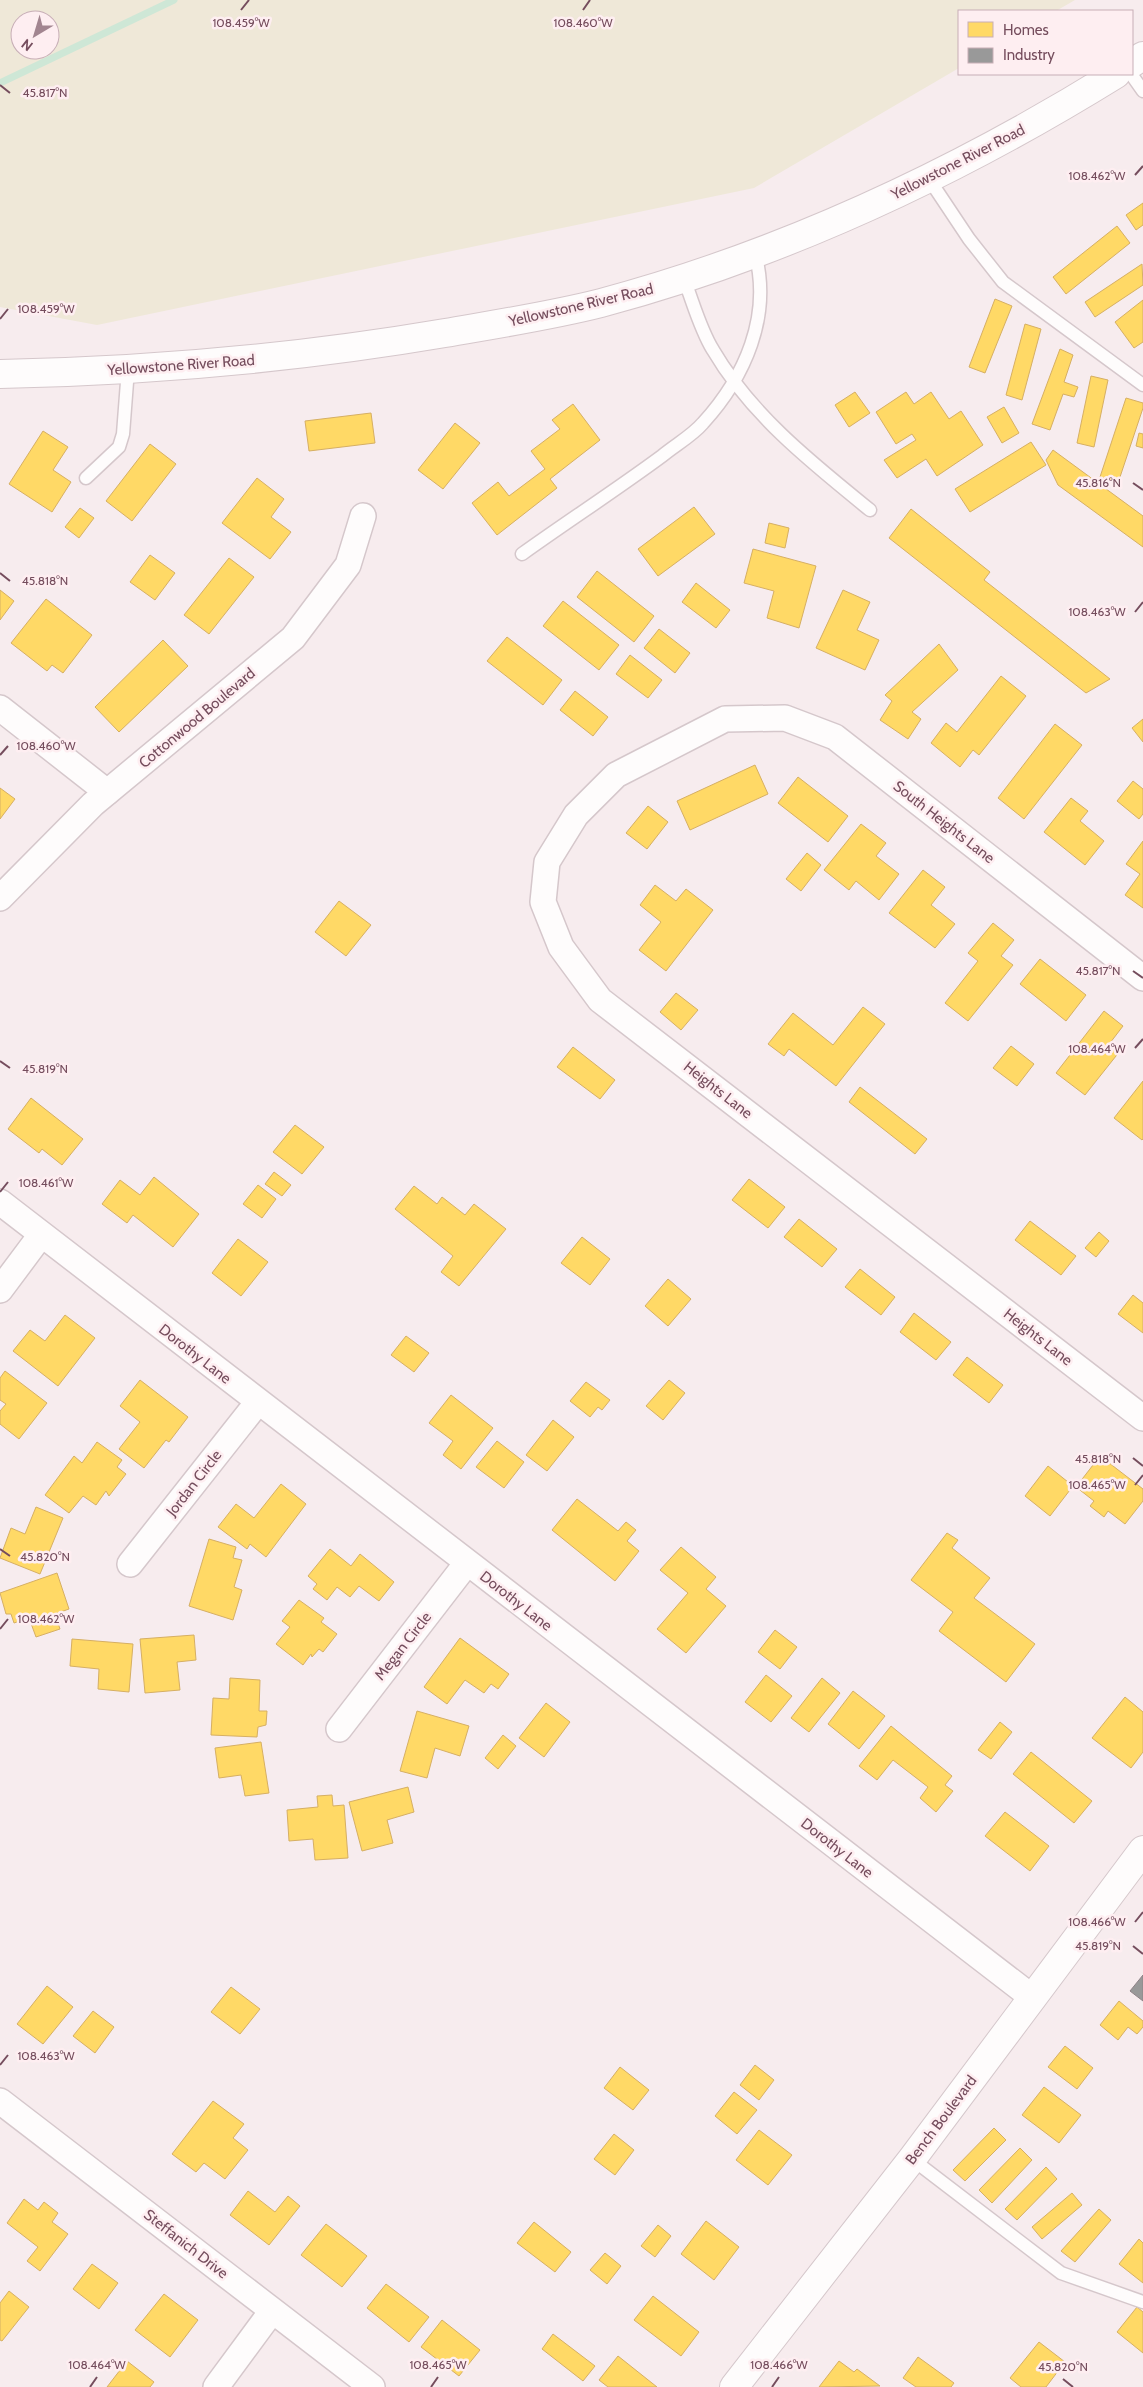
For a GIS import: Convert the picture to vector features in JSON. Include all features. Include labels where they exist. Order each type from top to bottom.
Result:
[{"type":"street","name":"Yellowstone River Road","points":[[0,374],[128,369],[262,359],[387,343],[520,321],[600,303],[684,279],[844,218],[929,179],[1046,117],[1114,75]]},
{"type":"street","name":"Cottonwood Boulevard","points":[[0,898],[108,792],[293,638],[348,565],[362,516]]},
{"type":"street","points":[[0,708],[108,792]]},
{"type":"street","name":"South Heights Lane","points":[[724,719],[785,718],[834,737],[1143,978]]},
{"type":"street","name":"Heights Lane","points":[[724,719],[616,775],[576,815],[547,862],[543,902],[561,947],[600,1000],[1143,1418]]},
{"type":"street","name":"Dorothy Lane","points":[[0,1202],[1033,1998]]},
{"type":"street","points":[[0,1290],[41,1235]]},
{"type":"street","name":"Jordan Circle","points":[[130,1564],[258,1402]]},
{"type":"street","name":"Megan Circle","points":[[338,1729],[467,1563]]},
{"type":"street","name":"Bench Boulevard","points":[[734,2387],[912,2159],[1143,1850]]},
{"type":"street","name":"Steffanich Drive","points":[[0,2101],[372,2387]]},
{"type":"street","points":[[216,2387],[272,2310]]},
{"type":"lane","points":[[1131,75],[1143,91]]},
{"type":"lane","points":[[929,179],[970,239],[1003,282],[1143,385]]},
{"type":"lane","points":[[522,554],[644,469],[702,425],[735,383],[752,345],[759,322],[759,268],[755,253]]},
{"type":"lane","points":[[684,279],[712,349],[735,383],[794,448],[870,510]]},
{"type":"lane","points":[[86,478],[119,447],[123,434],[128,369]]},
{"type":"lane","points":[[912,2159],[1061,2273],[1143,2302]]},
{"type":"shaded area","points":[[0,0],[1075,0],[1058,10],[958,10],[958,69],[754,188],[97,325],[0,307]]},
{"type":"building: Homes","points":[[1143,203],[1143,225],[1136,230],[1126,215]]},
{"type":"building: Homes","points":[[1117,226],[1130,243],[1066,294],[1053,277]]},
{"type":"building: Homes","points":[[1142,264],[1143,285],[1095,317],[1085,302]]},
{"type":"building: Homes","points":[[995,299],[1012,306],[985,373],[969,367]]},
{"type":"building: Homes","points":[[1143,300],[1143,342],[1134,348],[1115,322]]},
{"type":"building: Homes","points":[[1025,324],[1041,329],[1022,400],[1006,395]]},
{"type":"building: Homes","points":[[1060,349],[1073,355],[1064,382],[1078,387],[1074,397],[1063,394],[1050,430],[1032,424]]},
{"type":"building: Homes","points":[[1091,376],[1108,380],[1094,447],[1077,443]]},
{"type":"building: Homes","points":[[855,392],[870,413],[849,427],[835,405]]},
{"type":"building: Homes","points":[[906,392],[914,404],[931,392],[949,419],[961,411],[983,445],[937,476],[926,459],[897,478],[884,460],[916,440],[912,434],[896,444],[876,412]]},
{"type":"building: Homes","points":[[1126,398],[1143,403],[1143,408],[1118,483],[1100,477]]},
{"type":"building: Homes","points":[[573,404],[600,440],[550,479],[557,488],[497,535],[472,503],[498,482],[509,496],[545,469],[531,451],[560,429],[552,420]]},
{"type":"building: Homes","points":[[1004,407],[1019,433],[1002,443],[987,417]]},
{"type":"building: Homes","points":[[371,413],[375,443],[309,451],[305,421]]},
{"type":"building: Homes","points":[[455,423],[480,443],[443,489],[418,470]]},
{"type":"building: Homes","points":[[43,431],[68,447],[53,470],[71,482],[52,512],[9,484]]},
{"type":"building: Homes","points":[[1139,433],[1143,434],[1143,448],[1136,446]]},
{"type":"building: Homes","points":[[1031,442],[1046,465],[970,512],[955,489]]},
{"type":"building: Homes","points":[[150,444],[176,464],[132,521],[106,501]]},
{"type":"building: Homes","points":[[1053,450],[1143,516],[1143,547],[1058,485],[1046,460]]},
{"type":"building: Homes","points":[[257,478],[284,499],[271,517],[291,532],[270,559],[222,523]]},
{"type":"building: Homes","points":[[694,507],[715,534],[658,576],[638,549]]},
{"type":"building: Homes","points":[[80,508],[94,518],[79,538],[65,527]]},
{"type":"building: Homes","points":[[911,509],[990,572],[984,580],[1110,679],[1086,693],[889,538]]},
{"type":"building: Homes","points":[[769,523],[789,528],[785,548],[765,543]]},
{"type":"building: Homes","points":[[753,549],[816,566],[799,628],[767,618],[774,591],[744,583]]},
{"type":"building: Homes","points":[[150,555],[175,573],[155,600],[130,582]]},
{"type":"building: Homes","points":[[229,558],[254,577],[209,634],[184,615]]},
{"type":"building: Homes","points":[[597,571],[654,616],[634,642],[577,597]]},
{"type":"building: Homes","points":[[696,583],[730,610],[716,628],[682,602]]},
{"type":"building: Homes","points":[[0,590],[14,601],[0,620]]},
{"type":"building: Homes","points":[[843,590],[870,602],[857,630],[879,640],[865,670],[816,648]]},
{"type":"building: Homes","points":[[46,599],[92,635],[63,673],[52,665],[47,671],[11,643]]},
{"type":"building: Homes","points":[[563,601],[619,645],[599,670],[543,626]]},
{"type":"building: Homes","points":[[659,629],[690,653],[675,673],[644,648]]},
{"type":"building: Homes","points":[[507,637],[562,680],[543,705],[487,661]]},
{"type":"building: Homes","points":[[163,640],[188,666],[119,732],[95,707]]},
{"type":"building: Homes","points":[[939,644],[958,670],[912,712],[921,719],[908,739],[880,720],[892,701],[885,695]]},
{"type":"building: Homes","points":[[630,655],[662,680],[648,698],[616,674]]},
{"type":"building: Homes","points":[[1001,676],[1026,696],[979,755],[973,750],[960,767],[931,743],[946,723],[957,732]]},
{"type":"building: Homes","points":[[575,691],[608,717],[593,736],[560,710]]},
{"type":"building: Homes","points":[[1143,719],[1143,742],[1132,728]]},
{"type":"building: Homes","points":[[1055,724],[1082,745],[1024,819],[998,798]]},
{"type":"building: Homes","points":[[755,765],[768,794],[690,830],[677,801]]},
{"type":"building: Homes","points":[[798,777],[848,816],[828,842],[778,803]]},
{"type":"building: Homes","points":[[1133,781],[1143,789],[1143,814],[1139,819],[1117,801]]},
{"type":"building: Homes","points":[[0,788],[15,799],[0,819]]},
{"type":"building: Homes","points":[[1071,798],[1088,811],[1080,821],[1104,841],[1085,865],[1044,832]]},
{"type":"building: Homes","points":[[648,806],[668,822],[647,849],[626,833]]},
{"type":"building: Homes","points":[[861,824],[886,843],[876,856],[899,874],[879,900],[856,881],[849,890],[824,870]]},
{"type":"building: Homes","points":[[1143,841],[1143,908],[1125,895],[1140,874],[1126,864]]},
{"type":"building: Homes","points":[[807,853],[821,865],[801,891],[786,879]]},
{"type":"building: Homes","points":[[923,870],[945,887],[931,905],[955,924],[935,948],[889,913]]},
{"type":"building: Homes","points":[[655,885],[676,901],[686,889],[713,910],[666,971],[639,950],[661,922],[640,905]]},
{"type":"building: Homes","points":[[339,901],[371,925],[346,956],[315,932]]},
{"type":"building: Homes","points":[[993,923],[1014,940],[1001,956],[1013,965],[968,1021],[945,1003],[978,961],[968,953]]},
{"type":"building: Homes","points":[[1040,959],[1086,995],[1066,1021],[1020,984]]},
{"type":"building: Homes","points":[[676,993],[698,1010],[681,1030],[660,1012]]},
{"type":"building: Homes","points":[[863,1007],[885,1024],[836,1086],[789,1049],[784,1056],[768,1044],[793,1013],[833,1045]]},
{"type":"building: Homes","points":[[1104,1011],[1123,1026],[1110,1043],[1120,1051],[1085,1095],[1056,1073]]},
{"type":"building: Homes","points":[[1011,1046],[1034,1064],[1017,1086],[993,1068]]},
{"type":"building: Homes","points":[[573,1047],[615,1080],[600,1099],[557,1067]]},
{"type":"building: Homes","points":[[1143,1081],[1143,1139],[1142,1140],[1114,1118]]},
{"type":"building: Homes","points":[[860,1087],[927,1139],[915,1154],[849,1102]]},
{"type":"building: Homes","points":[[31,1098],[83,1139],[62,1165],[42,1149],[39,1153],[8,1129]]},
{"type":"building: Homes","points":[[295,1125],[324,1147],[302,1174],[273,1152]]},
{"type":"building: Homes","points":[[274,1172],[291,1185],[282,1196],[265,1184]]},
{"type":"building: Homes","points":[[154,1177],[199,1214],[173,1247],[133,1215],[127,1223],[102,1204],[120,1180],[140,1195]]},
{"type":"building: Homes","points":[[749,1179],[785,1207],[768,1228],[732,1200]]},
{"type":"building: Homes","points":[[258,1185],[276,1199],[262,1218],[243,1204]]},
{"type":"building: Homes","points":[[414,1186],[437,1204],[442,1197],[465,1215],[474,1204],[506,1229],[459,1286],[441,1272],[453,1256],[395,1209]]},
{"type":"building: Homes","points":[[799,1219],[837,1249],[822,1267],[784,1237]]},
{"type":"building: Homes","points":[[1030,1221],[1076,1256],[1061,1275],[1015,1240]]},
{"type":"building: Homes","points":[[1099,1232],[1109,1241],[1096,1257],[1085,1248]]},
{"type":"building: Homes","points":[[582,1237],[610,1259],[590,1285],[561,1263]]},
{"type":"building: Homes","points":[[238,1239],[268,1262],[241,1296],[212,1273]]},
{"type":"building: Homes","points":[[860,1269],[895,1297],[881,1315],[845,1287]]},
{"type":"building: Homes","points":[[668,1279],[691,1299],[668,1326],[645,1306]]},
{"type":"building: Homes","points":[[1133,1295],[1143,1303],[1143,1333],[1118,1314]]},
{"type":"building: Homes","points":[[914,1313],[951,1342],[936,1360],[900,1332]]},
{"type":"building: Homes","points":[[65,1315],[95,1338],[58,1386],[13,1351],[30,1330],[45,1341]]},
{"type":"building: Homes","points":[[406,1336],[429,1353],[414,1372],[391,1355]]},
{"type":"building: Homes","points":[[967,1357],[1003,1385],[989,1403],[953,1375]]},
{"type":"building: Homes","points":[[5,1371],[47,1403],[19,1439],[0,1424],[0,1411],[6,1404],[0,1400],[0,1378]]},
{"type":"building: Homes","points":[[140,1380],[188,1417],[169,1442],[166,1440],[144,1468],[119,1449],[140,1422],[120,1406]]},
{"type":"building: Homes","points":[[669,1380],[685,1393],[663,1420],[646,1406]]},
{"type":"building: Homes","points":[[586,1382],[610,1400],[602,1410],[598,1407],[590,1417],[570,1401]]},
{"type":"building: Homes","points":[[451,1395],[493,1428],[461,1469],[443,1455],[453,1441],[429,1423]]},
{"type":"building: Homes","points":[[553,1420],[574,1437],[547,1471],[526,1455]]},
{"type":"building: Homes","points":[[497,1441],[524,1462],[504,1488],[476,1467]]},
{"type":"building: Homes","points":[[97,1442],[122,1460],[117,1467],[126,1474],[109,1496],[106,1491],[96,1505],[83,1496],[69,1513],[45,1495],[74,1456],[82,1463]]},
{"type":"building: Homes","points":[[1100,1456],[1143,1489],[1143,1501],[1125,1524],[1108,1511],[1104,1517],[1090,1506],[1094,1501],[1076,1487]]},
{"type":"building: Homes","points":[[1048,1466],[1073,1486],[1050,1516],[1025,1496]]},
{"type":"building: Homes","points":[[281,1484],[306,1504],[266,1557],[250,1544],[247,1549],[218,1527],[236,1504],[254,1518]]},
{"type":"building: Homes","points":[[577,1499],[618,1531],[626,1522],[636,1530],[627,1541],[639,1551],[615,1581],[552,1530]]},
{"type":"building: Homes","points":[[36,1507],[63,1518],[40,1574],[0,1558],[11,1528],[25,1534]]},
{"type":"building: Homes","points":[[947,1533],[958,1540],[952,1548],[990,1578],[974,1598],[1035,1644],[1006,1682],[939,1631],[953,1612],[911,1580]]},
{"type":"building: Homes","points":[[209,1539],[236,1547],[233,1558],[242,1560],[234,1587],[242,1590],[233,1620],[189,1606]]},
{"type":"building: Homes","points":[[681,1547],[716,1577],[706,1589],[726,1606],[686,1653],[657,1629],[688,1593],[660,1570]]},
{"type":"building: Homes","points":[[330,1549],[351,1566],[360,1554],[394,1582],[379,1601],[359,1586],[350,1597],[337,1587],[327,1600],[313,1589],[317,1584],[308,1576]]},
{"type":"building: Homes","points":[[57,1573],[69,1609],[55,1614],[60,1629],[36,1637],[29,1618],[14,1623],[11,1614],[6,1614],[0,1593]]},
{"type":"building: Homes","points":[[299,1600],[324,1618],[321,1622],[337,1634],[323,1652],[319,1649],[312,1657],[311,1654],[303,1665],[276,1644],[290,1627],[282,1621]]},
{"type":"building: Homes","points":[[775,1630],[797,1647],[780,1669],[758,1652]]},
{"type":"building: Homes","points":[[194,1635],[196,1660],[177,1662],[180,1690],[145,1693],[140,1639]]},
{"type":"building: Homes","points":[[460,1638],[509,1674],[498,1689],[491,1684],[484,1693],[465,1680],[447,1704],[424,1687]]},
{"type":"building: Homes","points":[[72,1639],[133,1644],[129,1692],[98,1689],[99,1669],[70,1666]]},
{"type":"building: Homes","points":[[766,1675],[792,1696],[771,1722],[745,1702]]},
{"type":"building: Homes","points":[[230,1678],[260,1680],[259,1711],[267,1711],[266,1725],[258,1727],[257,1737],[211,1735],[213,1698],[229,1699]]},
{"type":"building: Homes","points":[[822,1678],[840,1693],[809,1732],[791,1718]]},
{"type":"building: Homes","points":[[853,1691],[885,1716],[859,1749],[828,1724]]},
{"type":"building: Homes","points":[[1125,1697],[1143,1712],[1143,1752],[1131,1768],[1092,1738]]},
{"type":"building: Homes","points":[[546,1703],[570,1722],[544,1757],[519,1738]]},
{"type":"building: Homes","points":[[417,1711],[469,1726],[460,1756],[435,1748],[427,1778],[400,1771]]},
{"type":"building: Homes","points":[[1000,1722],[1012,1732],[991,1759],[978,1750]]},
{"type":"building: Homes","points":[[891,1726],[952,1776],[945,1785],[953,1791],[936,1812],[920,1798],[928,1787],[893,1760],[877,1780],[859,1766]]},
{"type":"building: Homes","points":[[503,1735],[516,1746],[498,1769],[485,1758]]},
{"type":"building: Homes","points":[[261,1742],[269,1793],[245,1796],[241,1775],[219,1778],[215,1748]]},
{"type":"building: Homes","points":[[1031,1752],[1092,1801],[1074,1823],[1013,1774]]},
{"type":"building: Homes","points":[[408,1787],[414,1812],[387,1820],[393,1843],[362,1851],[349,1802]]},
{"type":"building: Homes","points":[[332,1795],[333,1806],[344,1805],[348,1858],[315,1860],[313,1839],[289,1841],[287,1810],[318,1807],[317,1796]]},
{"type":"building: Homes","points":[[1005,1812],[1049,1846],[1030,1871],[985,1836]]},
{"type":"building: Homes","points":[[47,1986],[73,2007],[43,2044],[17,2024]]},
{"type":"building: Homes","points":[[231,1987],[260,2009],[240,2034],[211,2012]]},
{"type":"building: Homes","points":[[1119,2001],[1143,2021],[1143,2027],[1137,2034],[1128,2027],[1118,2040],[1100,2025]]},
{"type":"building: Homes","points":[[93,2011],[114,2027],[95,2053],[73,2036]]},
{"type":"building: Homes","points":[[1065,2046],[1093,2068],[1077,2089],[1048,2067]]},
{"type":"building: Homes","points":[[755,2065],[774,2080],[759,2100],[740,2085]]},
{"type":"building: Homes","points":[[620,2067],[649,2090],[633,2110],[604,2088]]},
{"type":"building: Homes","points":[[1044,2087],[1081,2115],[1059,2143],[1022,2115]]},
{"type":"building: Homes","points":[[734,2092],[757,2110],[737,2134],[715,2116]]},
{"type":"building: Homes","points":[[213,2101],[244,2124],[233,2138],[248,2150],[225,2179],[204,2163],[196,2172],[172,2154]]},
{"type":"building: Homes","points":[[994,2128],[1006,2140],[965,2181],[953,2170]]},
{"type":"building: Homes","points":[[759,2130],[792,2155],[768,2185],[736,2160]]},
{"type":"building: Homes","points":[[614,2134],[634,2150],[615,2175],[594,2159]]},
{"type":"building: Homes","points":[[1020,2148],[1032,2160],[992,2203],[979,2190]]},
{"type":"building: Homes","points":[[1046,2167],[1057,2179],[1017,2220],[1005,2209]]},
{"type":"building: Homes","points":[[248,2191],[275,2212],[288,2196],[300,2206],[269,2245],[230,2215]]},
{"type":"building: Homes","points":[[1072,2193],[1082,2205],[1042,2239],[1032,2227]]},
{"type":"building: Homes","points":[[24,2199],[38,2210],[44,2202],[58,2213],[52,2222],[68,2234],[40,2271],[27,2261],[38,2247],[7,2223]]},
{"type":"building: Homes","points":[[1099,2209],[1111,2220],[1075,2262],[1061,2251]]},
{"type":"building: Homes","points":[[706,2221],[739,2247],[714,2280],[681,2254]]},
{"type":"building: Homes","points":[[534,2222],[571,2252],[555,2272],[517,2243]]},
{"type":"building: Homes","points":[[326,2224],[367,2256],[342,2287],[301,2255]]},
{"type":"building: Homes","points":[[658,2225],[671,2236],[655,2257],[641,2246]]},
{"type":"building: Homes","points":[[1139,2239],[1143,2243],[1143,2283],[1119,2264]]},
{"type":"building: Homes","points":[[605,2253],[621,2266],[607,2284],[590,2270]]},
{"type":"building: Homes","points":[[92,2264],[118,2283],[99,2309],[73,2289]]},
{"type":"building: Homes","points":[[386,2284],[429,2317],[409,2342],[367,2308]]},
{"type":"building: Homes","points":[[9,2291],[29,2307],[2,2341],[0,2340],[0,2303]]},
{"type":"building: Homes","points":[[164,2294],[198,2320],[170,2357],[135,2330]]},
{"type":"building: Homes","points":[[653,2296],[699,2332],[681,2356],[634,2320]]},
{"type":"building: Homes","points":[[1137,2307],[1143,2312],[1143,2353],[1117,2332]]},
{"type":"building: Homes","points":[[442,2320],[480,2350],[459,2376],[421,2347]]},
{"type":"building: Homes","points":[[553,2334],[595,2366],[583,2381],[542,2349]]},
{"type":"building: Homes","points":[[1039,2342],[1065,2362],[1046,2387],[1021,2387],[1010,2378]]},
{"type":"building: Homes","points":[[618,2356],[657,2387],[608,2387],[599,2380]]},
{"type":"building: Homes","points":[[918,2357],[954,2383],[951,2387],[916,2387],[903,2378]]},
{"type":"building: Homes","points":[[127,2361],[154,2382],[150,2387],[107,2387]]},
{"type":"building: Homes","points":[[839,2361],[854,2372],[857,2369],[880,2386],[819,2387]]},
{"type":"building: Industry","points":[[1143,1975],[1143,2001],[1130,1991]]},
{"type":"waterway","points":[[0,83],[174,0]]}]
